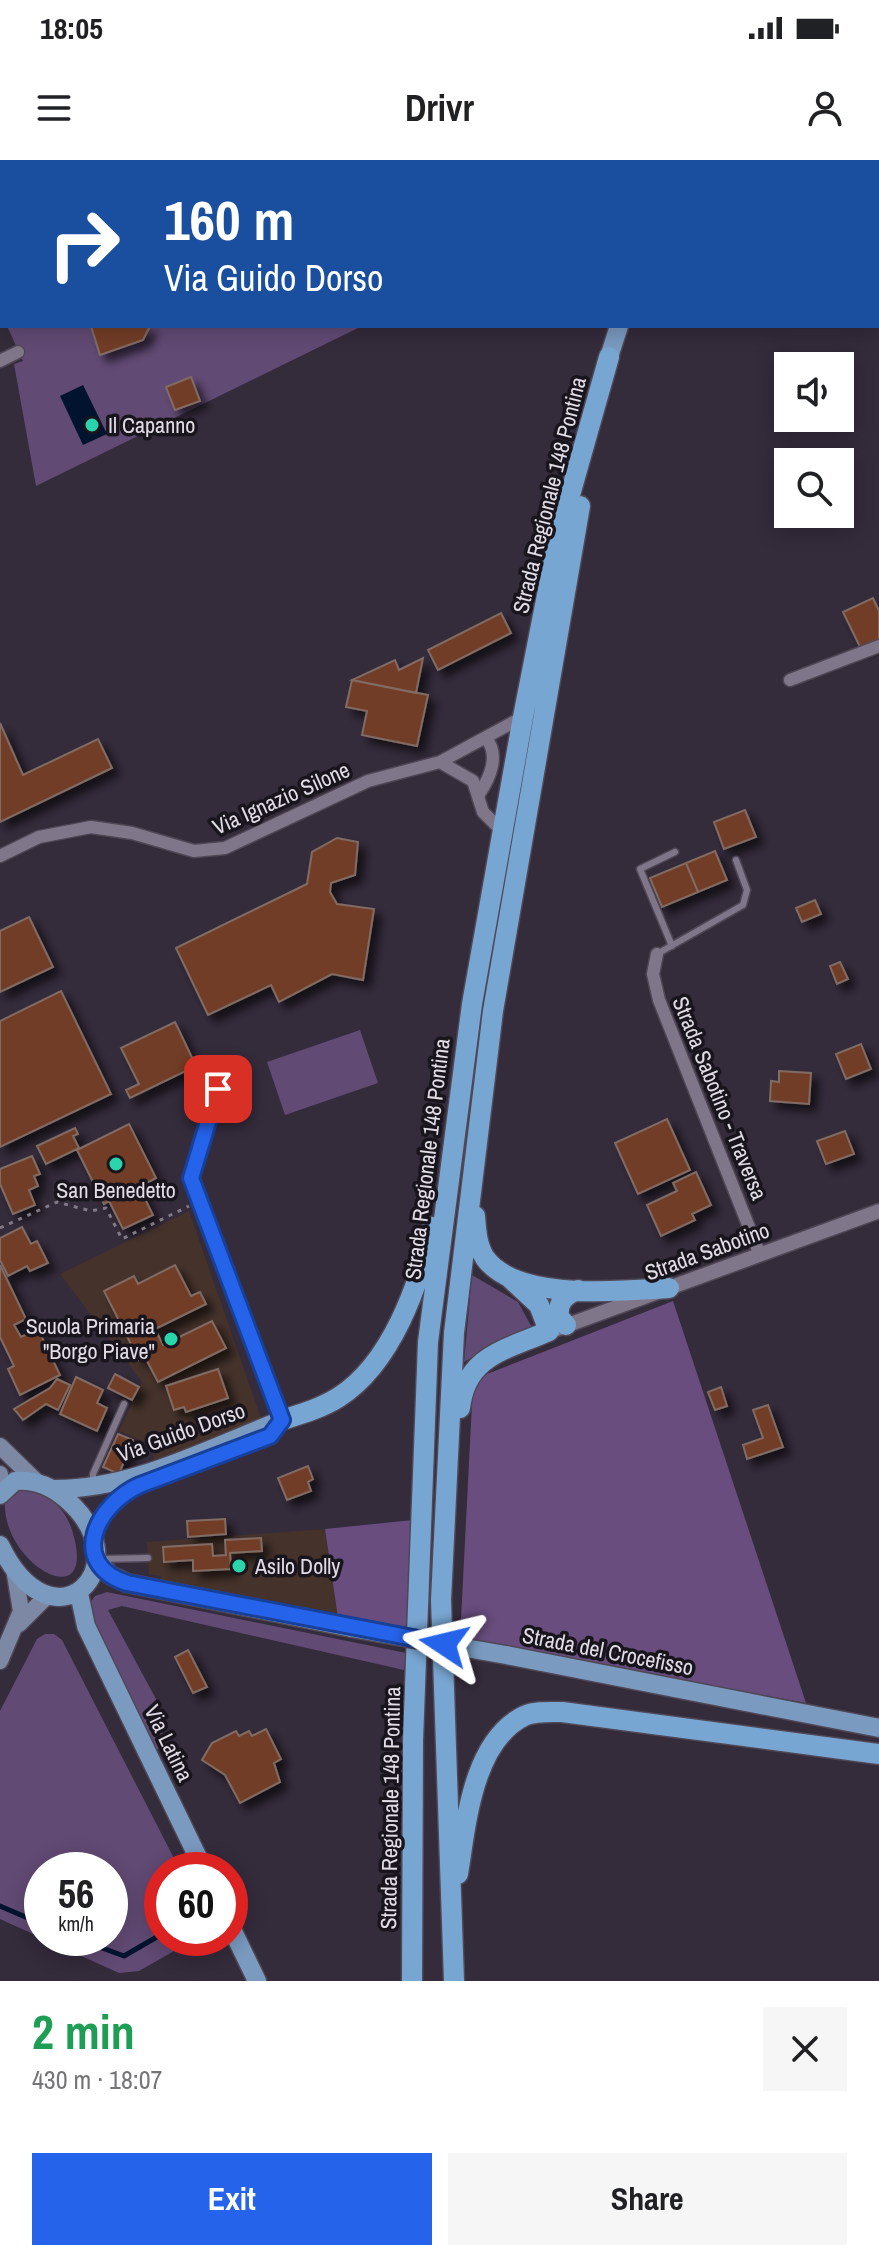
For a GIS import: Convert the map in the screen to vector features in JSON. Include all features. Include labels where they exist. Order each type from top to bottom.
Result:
[{"type":"highway","name":"Strada Regionale 148 Pontina","points":[[412,1981],[413,1740],[428,1342],[455,1126],[502,831],[559,534],[609,357]]},
{"type":"highway","name":"Strada Regionale 148 Pontina","points":[[454,1981],[441,1600],[443,1501],[454,1333],[493,1011],[534,764],[609,357]]},
{"type":"highway","points":[[282,1420],[345,1393],[371,1367],[387,1344],[405,1307],[431,1235],[455,1126]]},
{"type":"highway","points":[[472,1176],[481,1251],[493,1267],[539,1305],[558,1328]]},
{"type":"highway","points":[[510,1278],[578,1290],[669,1288]]},
{"type":"highway","points":[[558,1328],[561,1302],[567,1294],[578,1290]]},
{"type":"highway","points":[[443,1501],[467,1377],[487,1358],[558,1328]]},
{"type":"highway","points":[[450,1926],[464,1834],[483,1766],[498,1741],[524,1716],[562,1712],[879,1754]]},
{"type":"main road","name":"Strada Regionale 148 Pontina","points":[[609,357],[618,328]]},
{"type":"main road","name":"Via Guido Dorso","points":[[0,1487],[15,1481],[45,1486],[93,1486],[141,1474],[282,1420]]},
{"type":"main road","points":[[0,1446],[76,1510],[94,1550],[84,1590]]},
{"type":"main road","name":"Strada del Crocefisso","points":[[94,1550],[110,1575],[139,1586],[879,1728]]},
{"type":"main road","points":[[0,1661],[16,1629],[21,1598],[5,1556]]},
{"type":"main road","name":"Via Latina","points":[[5,1556],[52,1596],[92,1637]]},
{"type":"main road","name":"Strada del Crocefisso","points":[[52,1596],[139,1586]]},
{"type":"main road","name":"Via Latina","points":[[84,1590],[81,1609],[92,1637],[195,1852]]},
{"type":"main road","points":[[16,1629],[52,1596]]},
{"type":"main road","points":[[245,1956],[257,1981]]},
{"type":"street","points":[[0,361],[18,352]]},
{"type":"street","points":[[790,680],[879,646]]},
{"type":"street","name":"Via Ignazio Silone","points":[[0,856],[39,837],[91,827],[132,833],[194,851],[218,849],[368,781],[440,762],[523,717]]},
{"type":"street","points":[[479,794],[489,779],[492,762],[491,744],[486,738]]},
{"type":"street","points":[[440,762],[473,781],[483,812],[502,831]]},
{"type":"street","name":"Strada Sabotino - Traversa","points":[[657,954],[653,974],[659,1000],[760,1255]]},
{"type":"street","points":[[218,1089],[191,1178],[282,1420]]},
{"type":"street","name":"Strada Sabotino","points":[[558,1328],[879,1211]]},
{"type":"street","name":"Via Guido Dorso","points":[[94,1550],[101,1516],[132,1488],[270,1436],[282,1420]]},
{"type":"lane","points":[[672,946],[640,869],[675,852]]},
{"type":"lane","points":[[657,954],[743,905],[746,885],[736,860]]},
{"type":"lane","points":[[93,1486],[93,1474],[124,1404]]},
{"type":"lane","points":[[94,1550],[148,1558]]},
{"type":"path","points":[[0,1228],[57,1202],[91,1211],[106,1208],[122,1239],[199,1200]]},
{"type":"shaded area","name":"Il Capanno","points":[[8,328],[358,328],[36,486],[14,364],[23,361]]},
{"type":"shaded area","points":[[360,1030],[378,1083],[285,1115],[267,1062]]},
{"type":"shaded area","name":"Scuola Primaria \"Borgo Piave\"","points":[[189,1211],[262,1421],[155,1462],[149,1444],[119,1431],[142,1382],[60,1274]]},
{"type":"shaded area","points":[[472,1275],[518,1302],[535,1333],[483,1351],[464,1362]]},
{"type":"shaded area","points":[[673,1301],[806,1703],[460,1639],[473,1384],[487,1374]]},
{"type":"shaded area","points":[[30,1487],[56,1504],[72,1530],[77,1557],[73,1572],[62,1577],[47,1573],[31,1562],[17,1545],[8,1524],[5,1500],[17,1490]]},
{"type":"shaded area","points":[[413,1520],[411,1629],[338,1618],[325,1529]]},
{"type":"shaded area","name":"Asilo Dolly","points":[[325,1529],[338,1618],[158,1585],[161,1576],[149,1574],[147,1542]]},
{"type":"shaded area","points":[[107,1592],[406,1653],[404,1670],[122,1606],[108,1610],[156,1699],[166,1746],[155,1750],[93,1626],[88,1605],[95,1596]]},
{"type":"shaded area","points":[[45,1634],[54,1634],[62,1640],[171,1852],[144,1852],[144,1956],[165,1956],[139,1971],[119,1973],[82,1956],[128,1956],[128,1852],[24,1852],[24,1930],[0,1919],[0,1711],[37,1639]]},
{"type":"water","points":[[83,385],[107,434],[83,445],[60,396]]},
{"type":"building","points":[[92,328],[149,328],[143,340],[100,355]]},
{"type":"building","points":[[191,377],[200,401],[175,410],[166,387]]},
{"type":"building","points":[[873,598],[879,611],[879,639],[860,647],[843,612]]},
{"type":"building","points":[[501,613],[511,633],[438,670],[428,650]]},
{"type":"building","points":[[423,658],[416,693],[352,680],[395,660],[399,670]]},
{"type":"building","points":[[352,680],[428,695],[417,746],[362,735],[367,711],[346,707]]},
{"type":"building","points":[[0,723],[23,775],[98,739],[112,768],[0,822]]},
{"type":"building","points":[[745,810],[756,837],[724,849],[714,822]]},
{"type":"building","points":[[337,838],[358,842],[355,875],[331,883],[330,892],[337,904],[374,909],[363,980],[332,974],[279,1002],[271,985],[208,1015],[176,948],[307,884],[312,852]]},
{"type":"building","points":[[715,851],[727,880],[698,892],[686,863]]},
{"type":"building","points":[[686,863],[698,892],[662,907],[650,878]]},
{"type":"building","points":[[815,900],[821,914],[802,922],[796,908]]},
{"type":"building","points":[[29,917],[53,967],[0,992],[0,931]]},
{"type":"building","points":[[840,962],[848,979],[837,984],[830,966]]},
{"type":"building","points":[[61,991],[111,1094],[0,1147],[0,1021]]},
{"type":"building","points":[[175,1022],[196,1066],[130,1098],[126,1090],[139,1084],[121,1048]]},
{"type":"building","points":[[861,1044],[871,1069],[846,1079],[836,1054]]},
{"type":"building","points":[[779,1071],[811,1073],[809,1104],[770,1101],[771,1081],[779,1082]]},
{"type":"building","points":[[667,1119],[690,1170],[638,1194],[615,1143]]},
{"type":"building","name":"San Benedetto","points":[[129,1124],[156,1178],[139,1187],[153,1215],[123,1229],[109,1201],[104,1204],[77,1150]]},
{"type":"building","points":[[75,1128],[78,1134],[73,1136],[79,1148],[46,1164],[37,1146]]},
{"type":"building","points":[[845,1131],[854,1154],[826,1164],[817,1141]]},
{"type":"building","points":[[32,1156],[40,1174],[34,1176],[38,1186],[29,1190],[35,1205],[13,1214],[0,1184],[0,1169]]},
{"type":"building","points":[[696,1172],[711,1205],[692,1214],[695,1220],[661,1236],[647,1205],[677,1191],[673,1183]]},
{"type":"building","points":[[22,1227],[31,1244],[37,1241],[48,1263],[30,1271],[27,1266],[8,1276],[0,1260],[0,1238]]},
{"type":"building","points":[[0,1265],[26,1319],[14,1325],[21,1337],[38,1329],[60,1375],[20,1395],[8,1369],[14,1366],[0,1337]]},
{"type":"building","points":[[175,1265],[191,1296],[200,1292],[206,1304],[155,1329],[163,1345],[212,1321],[226,1348],[158,1382],[145,1357],[139,1360],[104,1291],[134,1276],[138,1284]]},
{"type":"building","points":[[218,1369],[228,1398],[186,1412],[184,1407],[174,1410],[166,1386]]},
{"type":"building","points":[[115,1374],[139,1387],[132,1400],[108,1388]]},
{"type":"building","points":[[76,1377],[103,1390],[97,1403],[107,1408],[97,1431],[60,1414]]},
{"type":"building","points":[[57,1379],[70,1385],[58,1410],[46,1404],[23,1420],[14,1409],[50,1388]]},
{"type":"building","points":[[721,1387],[727,1406],[715,1410],[708,1392]]},
{"type":"building","points":[[768,1405],[783,1447],[747,1459],[743,1445],[763,1438],[753,1410]]},
{"type":"building","points":[[118,1434],[133,1440],[119,1474],[103,1467]]},
{"type":"building","points":[[308,1466],[313,1479],[308,1482],[311,1491],[287,1500],[278,1478]]},
{"type":"building","points":[[225,1519],[226,1534],[188,1537],[187,1521]]},
{"type":"building","points":[[261,1538],[262,1551],[230,1553],[231,1569],[193,1571],[193,1560],[164,1562],[163,1547],[212,1544],[213,1556],[226,1555],[225,1540]]},
{"type":"building","points":[[188,1650],[207,1687],[193,1693],[175,1657]]},
{"type":"building","points":[[266,1729],[281,1759],[274,1763],[280,1782],[240,1803],[225,1775],[202,1760],[212,1743],[236,1731],[239,1736],[249,1731],[252,1736]]},
{"type":"waterway","points":[[0,1906],[24,1916]]},
{"type":"waterway","points":[[128,1954],[144,1944]]},
{"type":"place","name":"Il Capanno","points":[[92,425]]},
{"type":"place","name":"San Benedetto","points":[[116,1164]]},
{"type":"place","name":"Scuola Primaria \"Borgo Piave\"","points":[[171,1339]]},
{"type":"place","name":"Asilo Dolly","points":[[239,1566]]},
{"type":"route","points":[[218,1089],[191,1178],[282,1420],[278,1430],[270,1436],[132,1488],[121,1496],[101,1516],[95,1529],[92,1541],[96,1559],[121,1582],[444,1644]]}]
